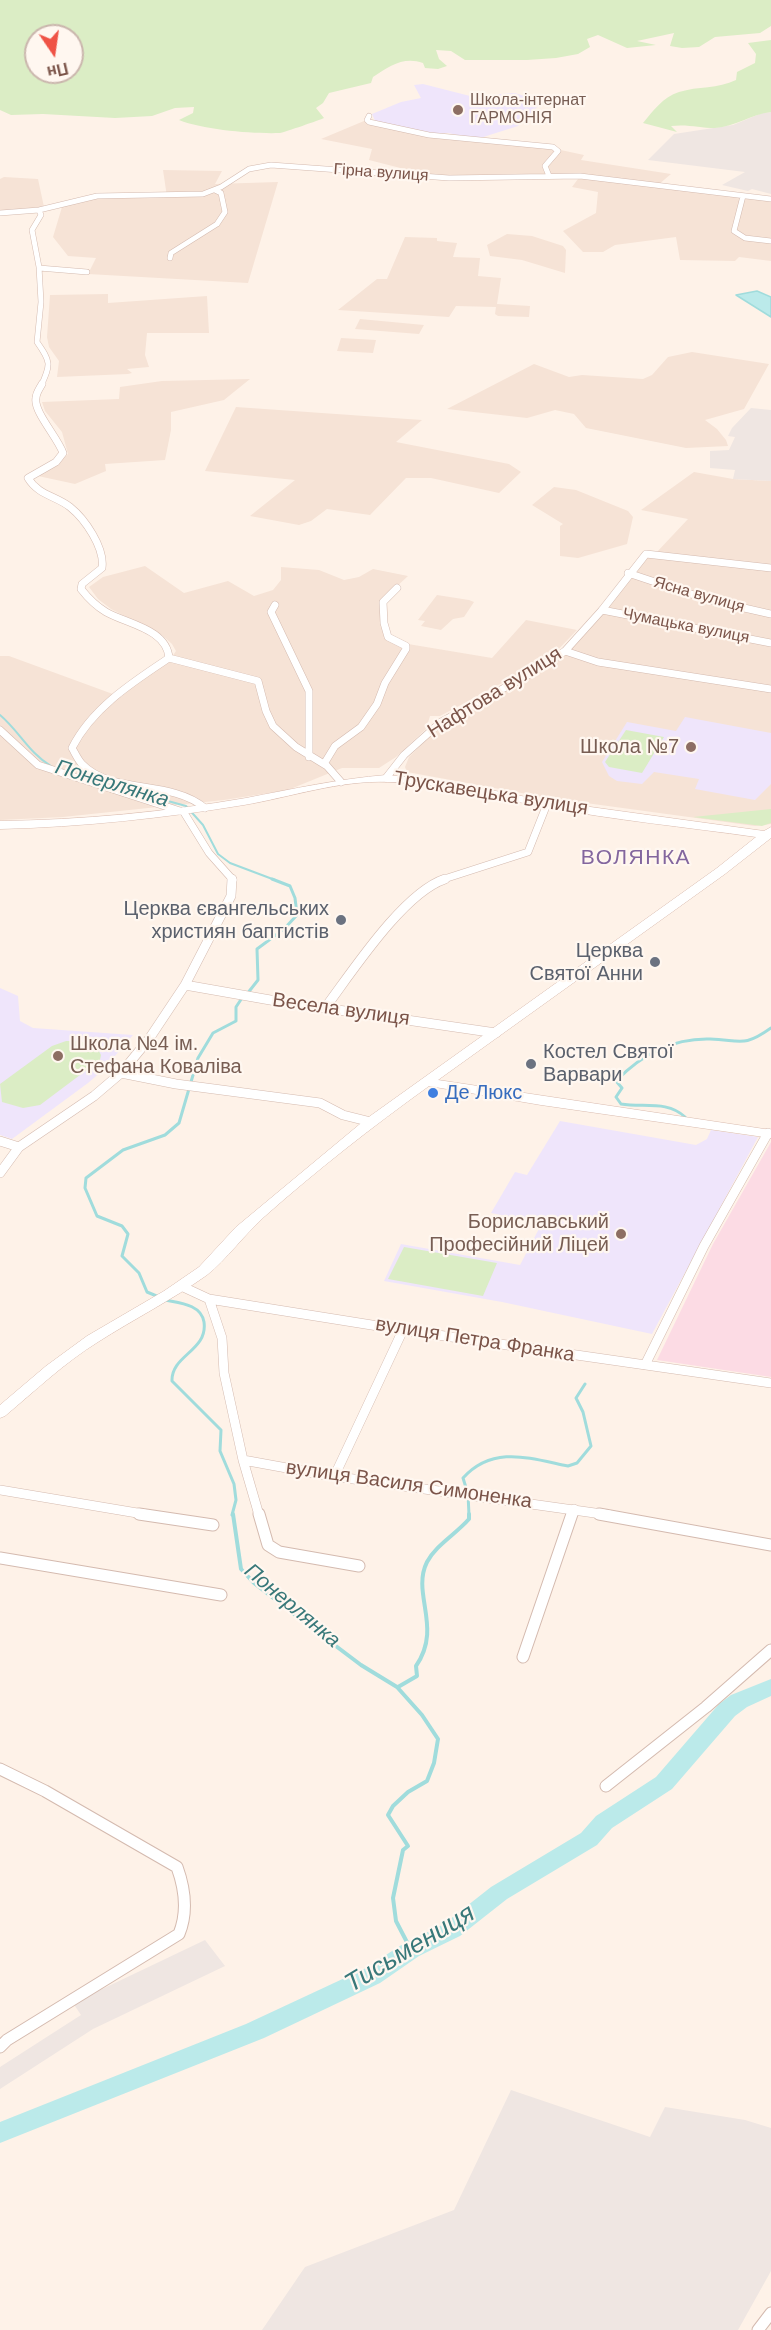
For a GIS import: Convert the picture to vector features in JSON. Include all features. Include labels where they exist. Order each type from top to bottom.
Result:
[{"type":"street","points":[[369,116],[367,119],[369,122],[429,135],[553,147],[558,151],[544,168],[549,176]]},
{"type":"street","name":"Гірна вулиця","points":[[0,213],[39,210],[97,196],[190,196],[215,190],[245,170],[271,165],[450,178],[549,176],[604,178],[771,199]]},
{"type":"street","points":[[170,258],[171,253],[218,224],[225,212],[221,194],[215,190]]},
{"type":"street","points":[[742,195],[734,231],[745,238],[771,241]]},
{"type":"street","points":[[39,210],[41,215],[32,230],[39,268],[41,302],[37,342],[49,359],[49,368],[35,403],[56,432],[63,453],[59,461],[35,471],[28,478],[36,489],[75,512],[104,557],[102,568],[82,584],[81,589],[84,594],[97,607],[162,640],[169,651],[169,658]]},
{"type":"street","points":[[39,268],[87,272]]},
{"type":"street","name":"Нафтова вулиця","points":[[386,778],[404,755],[441,722],[532,673],[565,651],[646,554],[771,568]]},
{"type":"street","name":"Ясна вулиця","points":[[628,573],[709,600],[771,614]]},
{"type":"street","points":[[324,764],[335,746],[361,728],[376,704],[385,682],[407,647],[388,637],[384,623],[383,602],[397,588]]},
{"type":"street","points":[[275,605],[271,612],[309,691],[309,757]]},
{"type":"street","name":"Чумацька вулиця","points":[[602,609],[771,643]]},
{"type":"street","points":[[565,651],[598,662],[771,689]]},
{"type":"street","points":[[190,810],[199,800],[166,789],[136,786],[101,775],[81,762],[72,748],[75,737],[84,726],[135,681],[169,658],[258,681],[266,711],[273,726],[309,757],[324,764],[341,782]]},
{"type":"street","points":[[0,730],[38,765],[190,810],[209,853],[230,874],[234,887],[185,985],[149,1039],[121,1073],[94,1096],[19,1147],[0,1173]]},
{"type":"street","name":"Трускавецька вулиця","points":[[0,825],[53,824],[190,810],[341,782],[386,778],[439,783],[547,804],[770,834]]},
{"type":"street","points":[[325,1008],[381,936],[423,891],[436,882],[528,852],[547,804]]},
{"type":"street","points":[[0,1413],[51,1369],[92,1338],[175,1290],[204,1269],[241,1230],[371,1122],[770,834]]},
{"type":"street","name":"Весела вулиця","points":[[185,985],[496,1033]]},
{"type":"street","points":[[121,1073],[176,1084],[320,1103],[343,1115],[371,1122]]},
{"type":"street","points":[[427,1082],[770,1134],[704,1246],[645,1365]]},
{"type":"street","points":[[0,1141],[19,1147]]},
{"type":"street","name":"вулиця Петра Франка","points":[[175,1290],[209,1299],[403,1330],[771,1383]]},
{"type":"street","points":[[209,1299],[222,1338],[224,1373],[243,1460],[268,1545],[279,1551],[359,1566]]},
{"type":"street","points":[[334,1477],[403,1330]]},
{"type":"street","name":"вулиця Василя Симоненка","points":[[243,1460],[334,1477],[574,1509],[692,1528],[771,1545]]},
{"type":"street","points":[[0,1490],[67,1503],[213,1525]]},
{"type":"street","points":[[523,1657],[574,1509]]},
{"type":"street","points":[[0,1558],[221,1595]]},
{"type":"street","points":[[606,1786],[706,1707],[771,1650]]},
{"type":"street","points":[[0,1769],[45,1791],[177,1867],[182,1879],[185,1922],[179,1934],[7,2040],[0,2048]]},
{"type":"street","points":[[758,2330],[771,2313]]},
{"type":"shaded area","name":"Школа-інтернат ГАРМОНІЯ","points":[[423,84],[470,96],[515,93],[542,102],[518,126],[477,139],[448,133],[435,134],[375,121],[372,114],[401,102],[421,98],[414,85]]},
{"type":"shaded area","points":[[771,112],[771,194],[722,185],[745,172],[648,160],[674,134],[733,125],[762,113]]},
{"type":"shaded area","points":[[364,121],[424,135],[542,146],[584,155],[581,160],[671,174],[658,185],[771,200],[771,261],[739,257],[735,261],[680,260],[676,237],[615,245],[603,252],[583,252],[563,231],[596,213],[598,192],[572,187],[581,175],[415,174],[416,172],[369,160],[372,149],[321,139]]},
{"type":"shaded area","points":[[163,170],[222,171],[215,184],[278,182],[248,283],[88,274],[96,258],[68,256],[53,237],[62,207],[91,198],[167,197]]},
{"type":"shaded area","points":[[4,177],[38,179],[44,207],[0,211],[0,179]]},
{"type":"shaded area","points":[[507,234],[532,236],[563,246],[566,250],[565,273],[522,260],[490,256],[487,245]]},
{"type":"shaded area","points":[[405,237],[437,238],[437,241],[457,243],[453,257],[480,258],[478,276],[501,278],[497,304],[530,306],[529,317],[498,316],[495,314],[496,307],[456,306],[449,317],[338,310],[377,279],[387,279]]},
{"type":"shaded area","points":[[108,294],[108,303],[207,296],[209,333],[147,333],[145,355],[149,367],[127,369],[132,373],[128,374],[57,377],[59,361],[49,347],[47,337],[50,295]]},
{"type":"shaded area","points":[[360,319],[424,325],[419,334],[355,329]]},
{"type":"shaded area","points":[[341,338],[376,340],[373,353],[337,351]]},
{"type":"shaded area","points":[[692,352],[769,364],[744,409],[705,420],[717,429],[728,446],[686,448],[586,428],[574,414],[555,410],[527,418],[447,409],[534,364],[569,377],[582,375],[643,379],[652,375],[668,357]]},
{"type":"shaded area","points":[[250,379],[224,400],[171,412],[171,430],[165,460],[105,464],[106,471],[75,484],[38,476],[38,471],[55,465],[68,454],[62,432],[45,411],[42,402],[119,399],[120,387],[162,381]]},
{"type":"shaded area","points":[[236,407],[422,420],[396,442],[509,464],[521,472],[499,493],[431,478],[406,478],[370,515],[327,509],[311,521],[299,525],[250,516],[295,480],[205,471]]},
{"type":"shaded area","points":[[751,408],[771,410],[771,481],[733,479],[735,470],[710,468],[710,451],[729,450],[735,437],[728,436],[732,428]]},
{"type":"shaded area","points":[[694,472],[733,479],[771,481],[771,824],[755,826],[549,798],[407,772],[405,767],[409,757],[442,724],[557,661],[571,649],[647,555],[656,553],[688,519],[641,510]]},
{"type":"shaded area","points":[[554,487],[576,490],[628,511],[633,517],[627,544],[578,558],[560,556],[560,526],[563,524],[532,505]]},
{"type":"shaded area","points":[[145,566],[184,593],[228,581],[254,596],[273,590],[281,580],[281,567],[319,570],[344,580],[359,577],[373,569],[408,576],[380,602],[390,641],[492,658],[526,620],[577,630],[551,657],[440,716],[430,716],[426,729],[396,757],[379,768],[342,768],[288,790],[224,800],[63,817],[0,820],[0,656],[9,656],[121,697],[169,661],[176,651],[162,635],[111,609],[98,599],[89,587],[103,577]]},
{"type":"shaded area","points":[[437,595],[474,602],[464,617],[453,619],[441,630],[421,626],[425,621],[418,620]]},
{"type":"shaded area","name":"Школа №7","points":[[685,717],[771,733],[771,784],[755,800],[695,789],[699,779],[654,772],[642,784],[617,781],[609,776],[602,762],[627,722],[676,731]]},
{"type":"shaded area","name":"Школа №4 ім. Стефана Коваліва","points":[[0,988],[18,996],[20,1021],[33,1028],[133,1035],[102,1071],[12,1139],[0,1135]]},
{"type":"shaded area","name":"Бориславський Професійний Ліцей","points":[[560,1121],[696,1145],[707,1139],[711,1130],[758,1137],[652,1334],[502,1302],[384,1281],[401,1244],[520,1265],[542,1223],[491,1213],[515,1172],[527,1175]]},
{"type":"shaded area","points":[[771,1142],[771,1377],[657,1360],[713,1244]]},
{"type":"shaded area","points":[[205,1940],[225,1966],[93,2029],[0,2089],[0,2067],[81,2015],[73,2003]]},
{"type":"shaded area","points":[[511,2090],[650,2137],[665,2107],[745,2120],[771,2128],[771,2271],[738,2330],[262,2330],[305,2267],[454,2210]]},
{"type":"green space","points":[[0,0],[771,0],[771,26],[760,33],[715,37],[699,47],[670,46],[674,33],[637,41],[656,45],[627,48],[598,35],[587,39],[590,47],[578,54],[556,58],[465,60],[451,51],[436,50],[439,59],[447,66],[438,69],[425,68],[423,63],[416,61],[397,63],[373,77],[371,83],[329,93],[323,103],[316,108],[324,118],[280,133],[229,131],[179,120],[193,113],[194,107],[175,108],[152,116],[115,118],[43,114],[11,115],[0,110]]},
{"type":"green space","points":[[771,40],[771,112],[715,128],[671,126],[677,132],[643,123],[659,105],[673,94],[722,85],[736,80],[737,72],[755,63],[756,54],[748,43]]},
{"type":"green space","points":[[626,730],[664,737],[642,773],[609,767],[605,762]]},
{"type":"green space","points":[[771,809],[771,823],[762,826],[693,817]]},
{"type":"green space","points":[[66,1041],[91,1044],[101,1055],[100,1060],[40,1105],[23,1108],[2,1102],[0,1084],[52,1046]]},
{"type":"green space","points":[[404,1247],[497,1263],[483,1296],[388,1279]]},
{"type":"water","points":[[757,291],[771,297],[771,317],[736,295]]},
{"type":"waterway","name":"Понерлянка","points":[[0,715],[36,755],[51,766]]},
{"type":"waterway","name":"Понерлянка","points":[[117,787],[186,806],[203,825],[218,854],[230,863],[275,880]]},
{"type":"waterway","name":"Понерлянка","points":[[247,994],[258,980],[257,949],[284,929],[297,915],[295,898],[290,886],[272,879]]},
{"type":"waterway","name":"Понерлянка","points":[[159,1297],[147,1292],[139,1273],[122,1256],[128,1234],[122,1226],[97,1216],[85,1188],[86,1178],[123,1150],[165,1135],[179,1123],[198,1058],[213,1033],[236,1021],[236,1007],[242,998]]},
{"type":"waterway","points":[[685,1117],[663,1106],[621,1104],[616,1097],[622,1088],[616,1081],[636,1063],[671,1045],[696,1039],[748,1041],[771,1028]]},
{"type":"waterway","name":"Понерлянка","points":[[165,1300],[194,1308],[199,1311],[204,1322],[201,1340],[177,1365],[172,1381],[221,1430],[220,1451],[234,1484],[236,1500],[232,1515]]},
{"type":"waterway","points":[[469,1515],[468,1494],[463,1478],[487,1461],[512,1457],[568,1466],[577,1463],[591,1446],[583,1412],[576,1398],[585,1384]]},
{"type":"waterway","name":"Понерлянка","points":[[233,1514],[241,1569],[254,1583],[312,1628],[361,1665],[397,1687],[422,1715],[438,1739],[434,1763],[427,1781],[408,1792],[393,1806],[388,1815],[408,1846],[403,1850],[393,1898],[396,1921],[411,1950]]},
{"type":"waterway","points":[[398,1687],[417,1676],[416,1666],[424,1652],[427,1624],[422,1586],[427,1562],[436,1550],[469,1519],[469,1515]]},
{"type":"waterway","name":"Понерлянка","points":[[0,2133],[255,2031],[372,1976],[411,1950],[452,1930],[499,1893],[589,1839],[604,1822],[664,1783],[727,1710],[739,1701],[771,1687]]},
{"type":"place","name":"Школа-інтернат ГАРМОНІЯ","points":[[458,110]]},
{"type":"place","name":"Школа №7","points":[[691,747]]},
{"type":"place","name":"Церква євангельських християн баптистів","points":[[341,920]]},
{"type":"place","name":"Церква Святої Анни","points":[[655,962]]},
{"type":"place","name":"Школа №4 ім. Стефана Коваліва","points":[[58,1056]]},
{"type":"place","name":"Костел Святої Варвари","points":[[531,1064]]},
{"type":"place","name":"Де Люкс","points":[[433,1093]]},
{"type":"place","name":"Бориславський Професійний Ліцей","points":[[621,1234]]},
{"type":"district","name":"ВОЛЯНКА","points":[[636,858]]},
{"type":"water label","name":"Тисьмениця","points":[[410,1949]]}]
